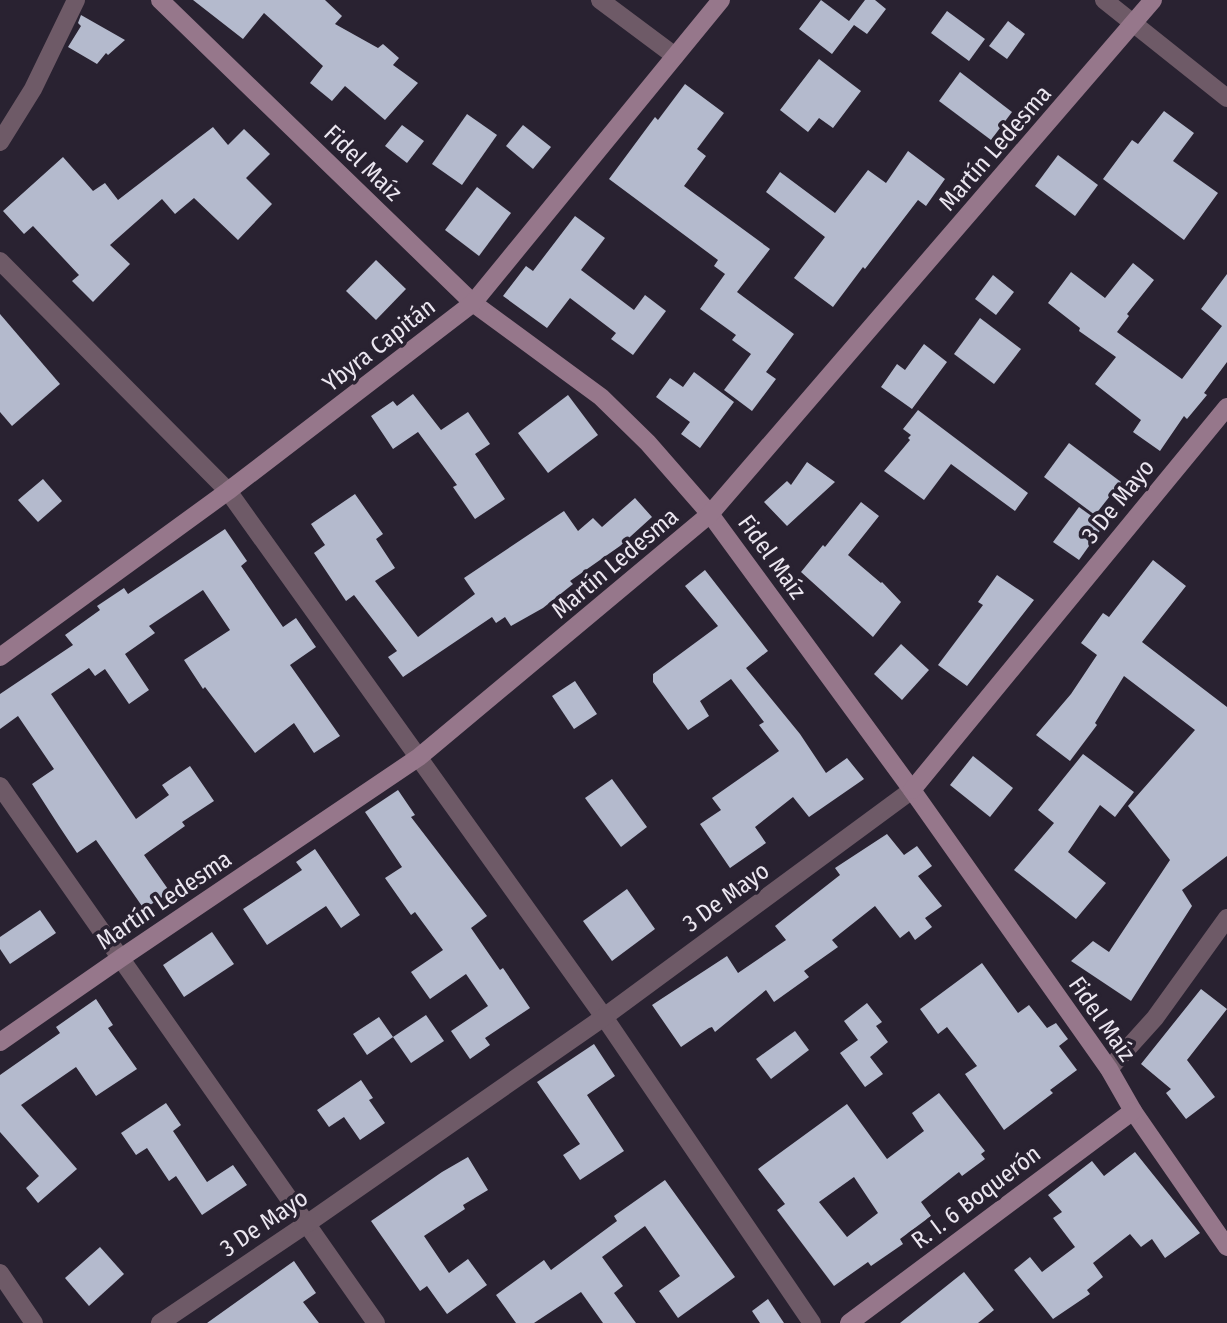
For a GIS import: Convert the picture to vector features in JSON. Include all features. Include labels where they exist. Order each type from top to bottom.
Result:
[{"type":"street","points":[[0,142],[33,89],[76,0]]},
{"type":"street","name":"Fidel Maíz","points":[[160,0],[473,303],[601,397],[648,443],[710,514],[912,790],[1108,1069],[1133,1111],[1227,1247]]},
{"type":"street","points":[[600,0],[675,56]]},
{"type":"street","name":"Ybyra Capitán","points":[[0,657],[228,491],[473,303],[721,0]]},
{"type":"street","points":[[1104,0],[1227,98]]},
{"type":"street","name":"Martín Ledesma","points":[[0,1042],[419,757],[710,514],[1153,0]]},
{"type":"street","points":[[0,261],[228,491],[604,1017],[812,1323]]},
{"type":"street","name":"3 De Mayo","points":[[160,1323],[604,1017],[912,790],[1227,407]]},
{"type":"street","points":[[0,786],[376,1323]]},
{"type":"street","points":[[1108,1069],[1155,1018],[1227,918]]},
{"type":"street","name":"R. I. 6 Boquerón","points":[[849,1323],[1133,1111]]},
{"type":"street","points":[[0,1273],[34,1323]]},
{"type":"building","points":[[193,0],[325,0],[342,16],[335,24],[378,48],[383,44],[399,58],[393,65],[418,83],[385,120],[345,86],[332,101],[310,83],[323,66],[264,13],[243,39]]},
{"type":"building","points":[[821,0],[849,21],[865,0],[875,0],[886,9],[867,34],[854,25],[832,54],[799,29]]},
{"type":"building","points":[[947,11],[985,39],[969,61],[931,33]]},
{"type":"building","points":[[81,15],[125,40],[108,55],[106,53],[97,64],[68,47],[81,26],[78,23]]},
{"type":"building","points":[[1008,21],[1025,34],[1007,59],[989,46]]},
{"type":"building","points":[[819,59],[861,91],[833,128],[819,118],[808,132],[780,110]]},
{"type":"building","points":[[960,72],[1012,112],[991,140],[939,101]]},
{"type":"building","points":[[685,84],[724,113],[697,149],[706,156],[684,186],[770,249],[737,292],[794,334],[766,372],[776,379],[752,411],[724,390],[751,354],[732,340],[736,335],[700,309],[725,274],[714,266],[718,260],[609,179],[655,117],[658,120]]},
{"type":"building","points":[[1164,111],[1194,133],[1173,161],[1218,193],[1184,240],[1103,179],[1132,140],[1138,144]]},
{"type":"building","points":[[467,114],[497,135],[462,185],[432,164]]},
{"type":"building","points":[[402,125],[424,141],[407,163],[385,146]]},
{"type":"building","points":[[523,125],[551,147],[533,169],[506,146]]},
{"type":"building","points":[[213,127],[228,145],[244,129],[270,154],[246,178],[272,204],[238,240],[194,198],[175,214],[162,199],[110,245],[130,264],[93,302],[72,281],[79,275],[33,226],[24,234],[3,211],[63,157],[93,191],[105,183],[118,200]]},
{"type":"building","points":[[908,151],[945,179],[926,206],[918,200],[833,307],[794,278],[825,237],[766,192],[780,172],[835,213],[868,170],[886,183]]},
{"type":"building","points":[[1058,155],[1098,185],[1075,216],[1035,186]]},
{"type":"building","points":[[477,187],[511,213],[479,256],[445,230]]},
{"type":"building","points":[[575,216],[605,238],[581,270],[634,310],[645,295],[666,311],[633,355],[611,339],[616,333],[570,298],[547,328],[503,296],[526,266],[533,271]]},
{"type":"building","points":[[376,260],[406,289],[376,320],[346,291]]},
{"type":"building","points":[[1133,263],[1154,280],[1127,314],[1129,316],[1117,332],[1182,379],[1222,326],[1201,309],[1227,274],[1227,362],[1204,393],[1207,395],[1187,419],[1184,416],[1160,451],[1133,432],[1141,420],[1095,384],[1116,357],[1079,331],[1080,328],[1048,303],[1071,272],[1105,298]]},
{"type":"building","points":[[993,275],[1014,292],[996,315],[975,299]]},
{"type":"building","points":[[0,314],[60,384],[12,426],[0,412]]},
{"type":"building","points":[[980,318],[1021,349],[994,384],[954,354]]},
{"type":"building","points":[[924,344],[947,362],[912,409],[881,387],[897,364],[905,370]]},
{"type":"building","points":[[694,372],[734,402],[700,448],[681,434],[690,422],[656,397],[670,378],[683,387]]},
{"type":"building","points":[[413,394],[441,430],[468,412],[490,444],[475,454],[505,499],[475,519],[453,487],[457,485],[418,432],[393,449],[371,416],[393,401],[397,406]]},
{"type":"building","points":[[568,395],[598,435],[548,473],[518,433]]},
{"type":"building","points":[[918,410],[1028,493],[1015,511],[951,464],[924,500],[884,471],[910,440],[908,438],[911,435],[903,429]]},
{"type":"building","points":[[1069,443],[1121,482],[1095,515],[1044,477]]},
{"type":"building","points":[[807,462],[835,482],[787,526],[764,502],[787,481],[791,485]]},
{"type":"building","points":[[43,479],[62,501],[38,522],[18,500]]},
{"type":"building","points":[[355,494],[383,534],[376,539],[395,568],[375,581],[418,637],[475,594],[464,578],[564,511],[578,531],[593,518],[602,527],[635,498],[652,517],[620,546],[570,581],[573,584],[543,608],[511,626],[505,617],[496,623],[492,617],[403,677],[388,657],[397,651],[354,595],[346,601],[314,553],[325,545],[311,524]]},
{"type":"building","points":[[861,502],[879,516],[848,555],[882,582],[901,602],[873,637],[801,572]]},
{"type":"building","points":[[1079,507],[1104,525],[1079,560],[1053,542]]},
{"type":"building","points":[[225,529],[247,561],[241,566],[283,627],[296,618],[316,647],[290,665],[340,736],[314,753],[294,723],[255,753],[205,687],[203,689],[184,660],[230,630],[203,590],[149,626],[155,633],[125,654],[149,690],[129,704],[105,669],[95,676],[89,668],[51,694],[136,819],[169,795],[162,785],[190,766],[214,801],[182,822],[185,826],[144,855],[170,892],[144,909],[96,840],[77,853],[32,784],[54,769],[18,716],[0,729],[0,694],[73,645],[65,635],[100,610],[97,606],[124,588],[128,594]]},
{"type":"building","points":[[1153,560],[1186,586],[1142,642],[1227,707],[1227,856],[1182,890],[1192,906],[1131,1001],[1071,961],[1093,941],[1109,952],[1170,860],[1128,806],[1195,730],[1124,676],[1095,723],[1097,725],[1070,761],[1036,735],[1071,694],[1097,655],[1081,643],[1103,613],[1109,617]]},
{"type":"building","points":[[705,570],[768,651],[746,668],[800,734],[826,773],[847,758],[864,779],[809,817],[793,797],[755,827],[766,843],[730,868],[700,824],[721,810],[712,798],[779,751],[759,725],[764,722],[731,679],[700,701],[709,716],[688,730],[653,682],[653,674],[718,626],[685,586]]},
{"type":"building","points":[[997,575],[1034,600],[967,686],[938,665],[983,605],[978,602]]},
{"type":"building","points":[[901,644],[929,670],[902,700],[874,674]]},
{"type":"building","points":[[575,681],[597,714],[574,729],[552,696]]},
{"type":"building","points":[[1083,754],[1134,792],[1115,817],[1100,805],[1068,852],[1106,883],[1076,919],[1014,870],[1054,823],[1038,810]]},
{"type":"building","points":[[973,756],[1013,788],[990,817],[950,785]]},
{"type":"building","points":[[612,779],[647,827],[621,847],[585,798]]},
{"type":"building","points":[[398,790],[415,815],[411,817],[487,916],[471,928],[530,1008],[485,1038],[490,1045],[470,1059],[451,1031],[488,1006],[466,974],[430,999],[411,972],[443,950],[415,912],[411,915],[385,878],[402,867],[365,812]]},
{"type":"building","points":[[887,834],[904,855],[917,846],[932,866],[918,876],[942,906],[925,918],[932,927],[915,940],[909,931],[900,938],[875,906],[832,940],[838,947],[804,971],[809,977],[774,1002],[766,990],[715,1032],[712,1027],[709,1028],[681,1047],[652,1005],[727,956],[738,973],[786,940],[775,926],[840,875],[835,868]]},
{"type":"building","points":[[315,849],[360,915],[341,928],[326,906],[267,945],[243,909],[302,870],[296,862]]},
{"type":"building","points":[[627,889],[655,929],[612,961],[583,921]]},
{"type":"building","points":[[40,910],[56,933],[10,964],[0,949],[0,937]]},
{"type":"building","points":[[212,932],[234,964],[184,997],[163,965]]},
{"type":"building","points":[[982,963],[1018,1013],[1029,1005],[1047,1028],[1056,1023],[1068,1039],[1059,1046],[1077,1070],[1050,1090],[1053,1093],[1004,1130],[965,1074],[977,1066],[947,1027],[938,1034],[920,1009]]},
{"type":"building","points":[[1201,989],[1227,1009],[1187,1060],[1215,1097],[1186,1119],[1166,1093],[1171,1089],[1141,1064]]},
{"type":"building","points":[[96,999],[113,1025],[108,1028],[137,1069],[96,1096],[76,1067],[21,1105],[77,1169],[38,1203],[26,1188],[39,1176],[0,1132],[0,1075],[60,1033],[56,1027]]},
{"type":"building","points":[[867,1003],[882,1022],[876,1026],[888,1042],[870,1057],[883,1074],[865,1087],[840,1053],[858,1040],[844,1021]]},
{"type":"building","points":[[426,1015],[444,1041],[411,1063],[393,1037]]},
{"type":"building","points":[[379,1017],[393,1037],[367,1055],[353,1034]]},
{"type":"building","points":[[795,1031],[809,1050],[771,1079],[756,1059]]},
{"type":"building","points":[[594,1044],[615,1076],[587,1095],[624,1151],[580,1180],[563,1155],[580,1144],[537,1082]]},
{"type":"building","points":[[361,1080],[373,1098],[369,1100],[385,1123],[360,1140],[344,1117],[329,1127],[317,1110]]},
{"type":"building","points":[[939,1093],[985,1151],[981,1154],[985,1159],[962,1176],[959,1172],[921,1202],[931,1216],[900,1239],[903,1244],[871,1266],[868,1262],[834,1286],[777,1210],[785,1204],[758,1169],[847,1104],[887,1159],[924,1131],[912,1113]],"holes":[[[854,1177],[878,1213],[847,1237],[819,1202]]]},
{"type":"building","points":[[166,1103],[181,1125],[173,1131],[207,1182],[233,1165],[247,1185],[202,1215],[176,1176],[169,1181],[147,1148],[136,1155],[121,1133]]},
{"type":"building","points":[[1135,1152],[1200,1233],[1165,1258],[1152,1239],[1141,1247],[1130,1234],[1093,1263],[1103,1277],[1087,1290],[1090,1294],[1053,1319],[1014,1270],[1030,1257],[1042,1272],[1075,1247],[1053,1218],[1062,1212],[1048,1195],[1092,1161],[1104,1176]]},
{"type":"building","points":[[468,1157],[488,1190],[463,1205],[465,1209],[424,1236],[449,1273],[468,1259],[487,1285],[447,1314],[427,1286],[420,1291],[371,1221]]},
{"type":"building","points":[[665,1180],[735,1277],[678,1318],[659,1291],[680,1276],[645,1226],[602,1257],[623,1286],[614,1293],[636,1323],[603,1323],[581,1292],[534,1323],[516,1323],[496,1295],[544,1260],[551,1270],[617,1221],[614,1216]]},
{"type":"building","points":[[100,1247],[124,1274],[89,1306],[65,1278]]},
{"type":"building","points":[[294,1261],[316,1293],[303,1302],[319,1323],[207,1323]]},
{"type":"building","points":[[964,1272],[994,1310],[978,1323],[900,1323]]},
{"type":"building","points":[[768,1299],[784,1323],[760,1323],[752,1311]]}]
